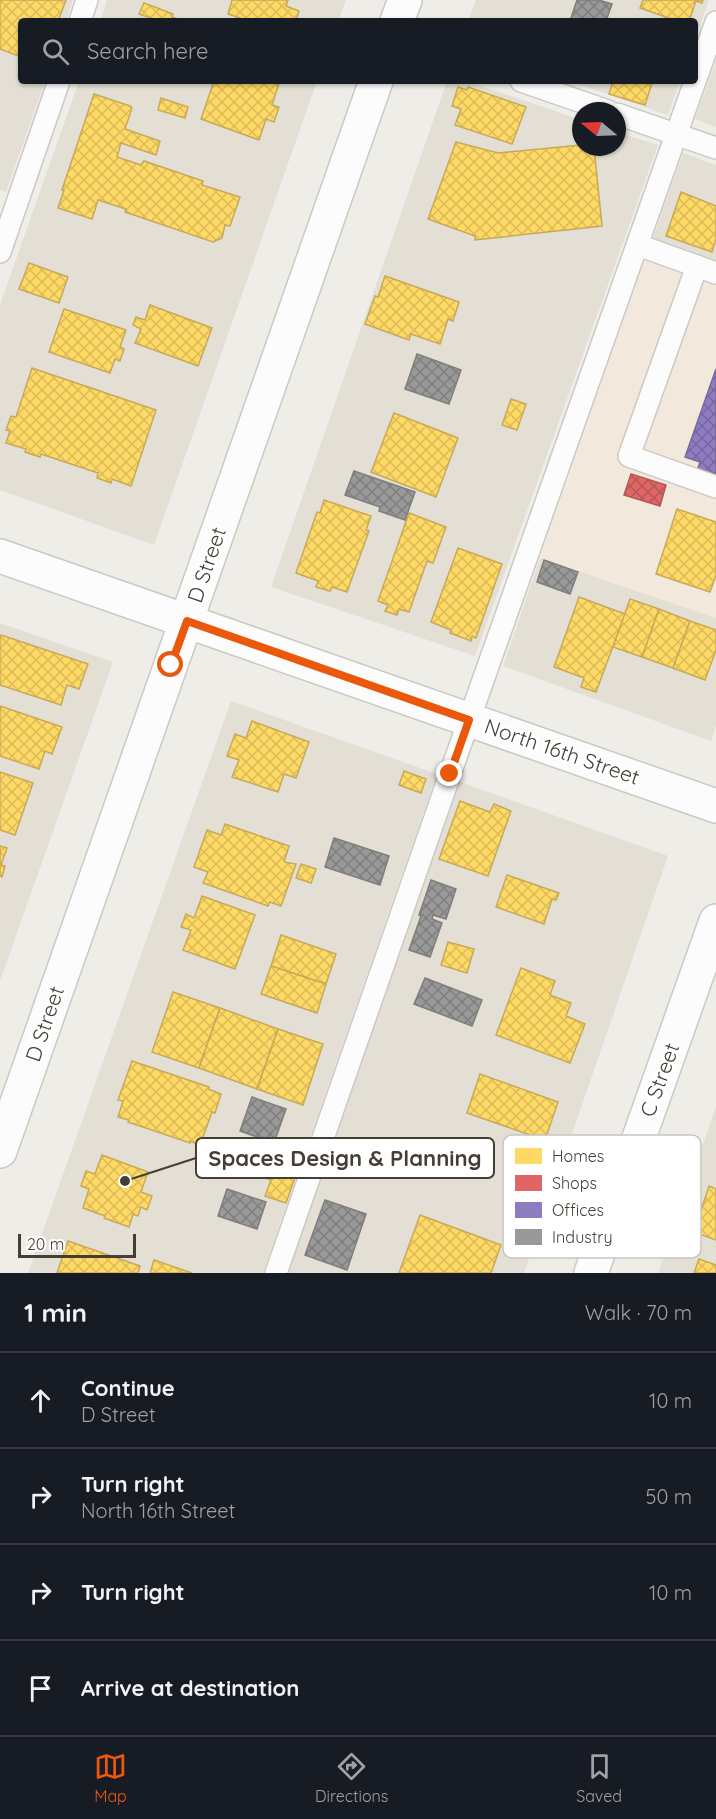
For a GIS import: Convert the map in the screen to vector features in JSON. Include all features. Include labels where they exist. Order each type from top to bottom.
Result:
[{"type":"street","points":[[398,18],[405,0]]},
{"type":"street","name":"D Street","points":[[0,1151],[375,84]]},
{"type":"street","name":"North 16th Street","points":[[0,556],[716,806]]},
{"type":"street","name":"C Street","points":[[640,1135],[716,921]]},
{"type":"street","name":"C Street","points":[[591,1273],[596,1258]]},
{"type":"lane","points":[[81,18],[87,0]]},
{"type":"lane","points":[[698,74],[716,22]]},
{"type":"lane","points":[[0,252],[6,217],[58,84]]},
{"type":"lane","points":[[530,84],[582,102]]},
{"type":"lane","points":[[276,1273],[695,84]]},
{"type":"lane","points":[[626,117],[716,148]]},
{"type":"lane","points":[[638,245],[706,269],[629,456],[716,487]]},
{"type":"shaded area","points":[[0,0],[73,0],[67,18],[18,18],[18,84],[44,84],[6,192],[0,190]]},
{"type":"shaded area","points":[[107,0],[346,0],[339,18],[101,18]]},
{"type":"shaded area","points":[[476,0],[709,0],[698,31],[698,18],[469,18]]},
{"type":"shaded area","points":[[716,61],[716,127],[695,119]]},
{"type":"shaded area","points":[[78,84],[316,84],[154,545],[0,490],[0,305]]},
{"type":"shaded area","points":[[446,84],[476,84],[572,117],[572,156],[626,156],[626,135],[658,145],[475,656],[271,587]]},
{"type":"shaded area","points":[[578,84],[679,84],[668,115]]},
{"type":"shaded area","points":[[683,153],[716,165],[716,260],[653,238]]},
{"type":"shaded area","points":[[653,238],[716,260],[716,618],[540,558]]},
{"type":"shaded area","points":[[540,558],[716,618],[716,726],[711,741],[503,666]]},
{"type":"shaded area","points":[[0,623],[113,662],[0,981]]},
{"type":"shaded area","points":[[231,701],[437,774],[263,1273],[28,1273]]},
{"type":"shaded area","points":[[460,782],[668,856],[572,1135],[503,1135],[503,1258],[529,1258],[524,1273],[287,1273]]},
{"type":"shaded area","points":[[716,1107],[716,1273],[658,1273],[663,1258],[701,1258],[701,1150]]},
{"type":"building: Homes","points":[[0,0],[66,0],[59,18],[18,18],[18,56],[0,49]]},
{"type":"building: Homes","points":[[232,0],[288,0],[286,6],[299,11],[297,18],[240,18],[228,14]]},
{"type":"building: Homes","points":[[643,0],[703,0],[702,3],[696,1],[690,18],[668,18],[640,8]]},
{"type":"building: Homes","points":[[144,3],[173,14],[172,17],[175,18],[150,18],[139,14]]},
{"type":"building: Homes","points":[[213,84],[279,84],[272,105],[279,107],[274,122],[266,119],[259,140],[201,119]]},
{"type":"building: Homes","points":[[612,84],[652,84],[645,105],[609,94]]},
{"type":"building: Homes","points":[[458,87],[467,90],[468,87],[526,107],[512,144],[455,125],[461,109],[452,106]]},
{"type":"building: Homes","points":[[94,94],[130,106],[132,108],[125,129],[160,141],[156,155],[121,143],[117,157],[141,165],[144,161],[203,181],[202,185],[240,197],[230,226],[225,225],[222,238],[213,242],[125,212],[126,209],[98,200],[92,219],[58,208]]},
{"type":"building: Homes","points":[[161,98],[188,107],[185,118],[158,110]]},
{"type":"building: Homes","points":[[456,142],[498,153],[572,146],[572,156],[595,156],[602,226],[475,240],[475,236],[428,219]]},
{"type":"building: Homes","points":[[681,192],[716,206],[716,239],[712,252],[666,236]]},
{"type":"building: Homes","points":[[29,263],[68,277],[59,303],[19,289]]},
{"type":"building: Homes","points":[[385,276],[459,302],[453,321],[448,319],[440,344],[411,334],[409,340],[365,324]]},
{"type":"building: Homes","points":[[150,305],[212,328],[198,366],[135,343],[141,329],[133,325],[136,317],[145,320]]},
{"type":"building: Homes","points":[[64,309],[126,330],[120,347],[124,349],[120,361],[115,359],[110,373],[49,352]]},
{"type":"building: Homes","points":[[32,368],[156,410],[131,486],[112,479],[111,483],[97,478],[98,473],[41,454],[40,457],[25,452],[26,449],[6,443],[10,431],[6,430],[11,416],[16,417]]},
{"type":"building: Homes","points":[[511,399],[526,404],[517,430],[502,425]]},
{"type":"building: Homes","points":[[394,413],[458,438],[436,497],[371,472]]},
{"type":"building: Homes","points":[[324,500],[371,516],[366,530],[369,531],[347,592],[332,587],[330,591],[316,587],[318,581],[296,573],[317,512],[320,513]]},
{"type":"building: Homes","points":[[677,509],[716,522],[716,575],[710,592],[656,574]]},
{"type":"building: Homes","points":[[409,513],[446,527],[433,563],[427,561],[409,612],[399,609],[397,615],[385,611],[388,605],[378,601]]},
{"type":"building: Homes","points":[[458,548],[502,564],[476,638],[472,636],[471,641],[431,622]]},
{"type":"building: Homes","points":[[579,597],[625,614],[596,692],[581,687],[584,678],[554,667]]},
{"type":"building: Homes","points":[[630,599],[659,609],[642,657],[613,647]]},
{"type":"building: Homes","points":[[659,609],[690,621],[673,668],[642,657]]},
{"type":"building: Homes","points":[[690,621],[716,630],[716,650],[705,680],[673,668]]},
{"type":"building: Homes","points":[[1,635],[88,664],[79,689],[67,685],[61,705],[0,685]]},
{"type":"building: Homes","points":[[0,706],[62,727],[52,754],[45,751],[39,769],[0,756]]},
{"type":"building: Homes","points":[[252,721],[309,742],[296,778],[284,774],[278,792],[232,777],[239,760],[227,756],[235,734],[246,738]]},
{"type":"building: Homes","points":[[404,771],[426,779],[421,793],[399,785]]},
{"type":"building: Homes","points":[[0,772],[33,783],[15,835],[0,830]]},
{"type":"building: Homes","points":[[460,801],[490,812],[494,804],[511,811],[488,876],[439,859]]},
{"type":"building: Homes","points":[[225,824],[289,846],[284,862],[296,864],[281,906],[270,902],[268,906],[203,883],[208,872],[194,867],[207,830],[221,835]]},
{"type":"building: Homes","points":[[0,846],[7,848],[1,865],[5,866],[2,877],[0,876]]},
{"type":"building: Homes","points":[[301,864],[316,869],[311,883],[296,878]]},
{"type":"building: Homes","points":[[507,875],[559,893],[556,900],[552,899],[544,924],[496,907]]},
{"type":"building: Homes","points":[[202,896],[255,915],[235,969],[183,950],[191,930],[181,927],[186,914],[194,918]]},
{"type":"building: Homes","points":[[281,935],[336,954],[326,984],[271,966]]},
{"type":"building: Homes","points":[[448,942],[474,949],[467,973],[441,965]]},
{"type":"building: Homes","points":[[271,966],[326,984],[317,1013],[261,994]]},
{"type":"building: Homes","points":[[521,968],[555,981],[550,995],[571,1003],[566,1016],[585,1024],[570,1063],[496,1035]]},
{"type":"building: Homes","points":[[173,992],[220,1008],[199,1068],[152,1052]]},
{"type":"building: Homes","points":[[220,1008],[278,1029],[257,1089],[199,1068]]},
{"type":"building: Homes","points":[[278,1029],[323,1044],[303,1105],[257,1089]]},
{"type":"building: Homes","points":[[132,1061],[209,1087],[208,1089],[221,1094],[200,1145],[118,1117],[123,1101],[118,1100]]},
{"type":"building: Homes","points":[[480,1074],[558,1102],[547,1135],[531,1135],[467,1113]]},
{"type":"building: Homes","points":[[102,1155],[148,1172],[141,1192],[152,1196],[147,1210],[141,1207],[138,1216],[133,1214],[129,1227],[83,1208],[89,1189],[81,1186],[86,1171],[95,1174]]},
{"type":"building: Homes","points":[[279,1159],[299,1166],[286,1203],[265,1196],[271,1180],[262,1177],[267,1164],[275,1167]]},
{"type":"building: Homes","points":[[709,1186],[716,1189],[716,1240],[701,1235],[701,1211]]},
{"type":"building: Homes","points":[[420,1215],[501,1245],[491,1273],[399,1273]]},
{"type":"building: Homes","points":[[68,1241],[140,1266],[138,1273],[57,1273]]},
{"type":"building: Homes","points":[[699,1259],[716,1265],[716,1273],[694,1273]]},
{"type":"building: Homes","points":[[154,1260],[192,1273],[150,1273]]},
{"type":"building: Shops","points":[[631,474],[666,485],[660,506],[624,495]]},
{"type":"building: Offices","points":[[716,369],[716,497],[691,488],[700,462],[685,457]]},
{"type":"building: Industry","points":[[577,0],[599,0],[612,4],[607,18],[571,18]]},
{"type":"building: Industry","points":[[417,354],[461,370],[449,404],[405,389]]},
{"type":"building: Industry","points":[[354,471],[415,492],[405,520],[379,511],[380,507],[345,495]]},
{"type":"building: Industry","points":[[544,560],[578,572],[570,594],[537,582]]},
{"type":"building: Industry","points":[[334,838],[389,856],[380,885],[325,867]]},
{"type":"building: Industry","points":[[431,880],[456,889],[446,919],[433,915],[432,919],[442,923],[430,957],[409,950]]},
{"type":"building: Industry","points":[[425,978],[482,1000],[472,1026],[414,1004]]},
{"type":"building: Industry","points":[[252,1097],[286,1109],[274,1143],[240,1131]]},
{"type":"building: Industry","points":[[227,1189],[266,1202],[257,1229],[218,1216]]},
{"type":"building: Industry","points":[[325,1200],[366,1214],[347,1270],[305,1255]]},
{"type":"place","name":"Spaces Design & Planning","points":[[125,1181]]},
{"type":"route","points":[[171,665],[187,621],[469,720],[450,774]]}]
